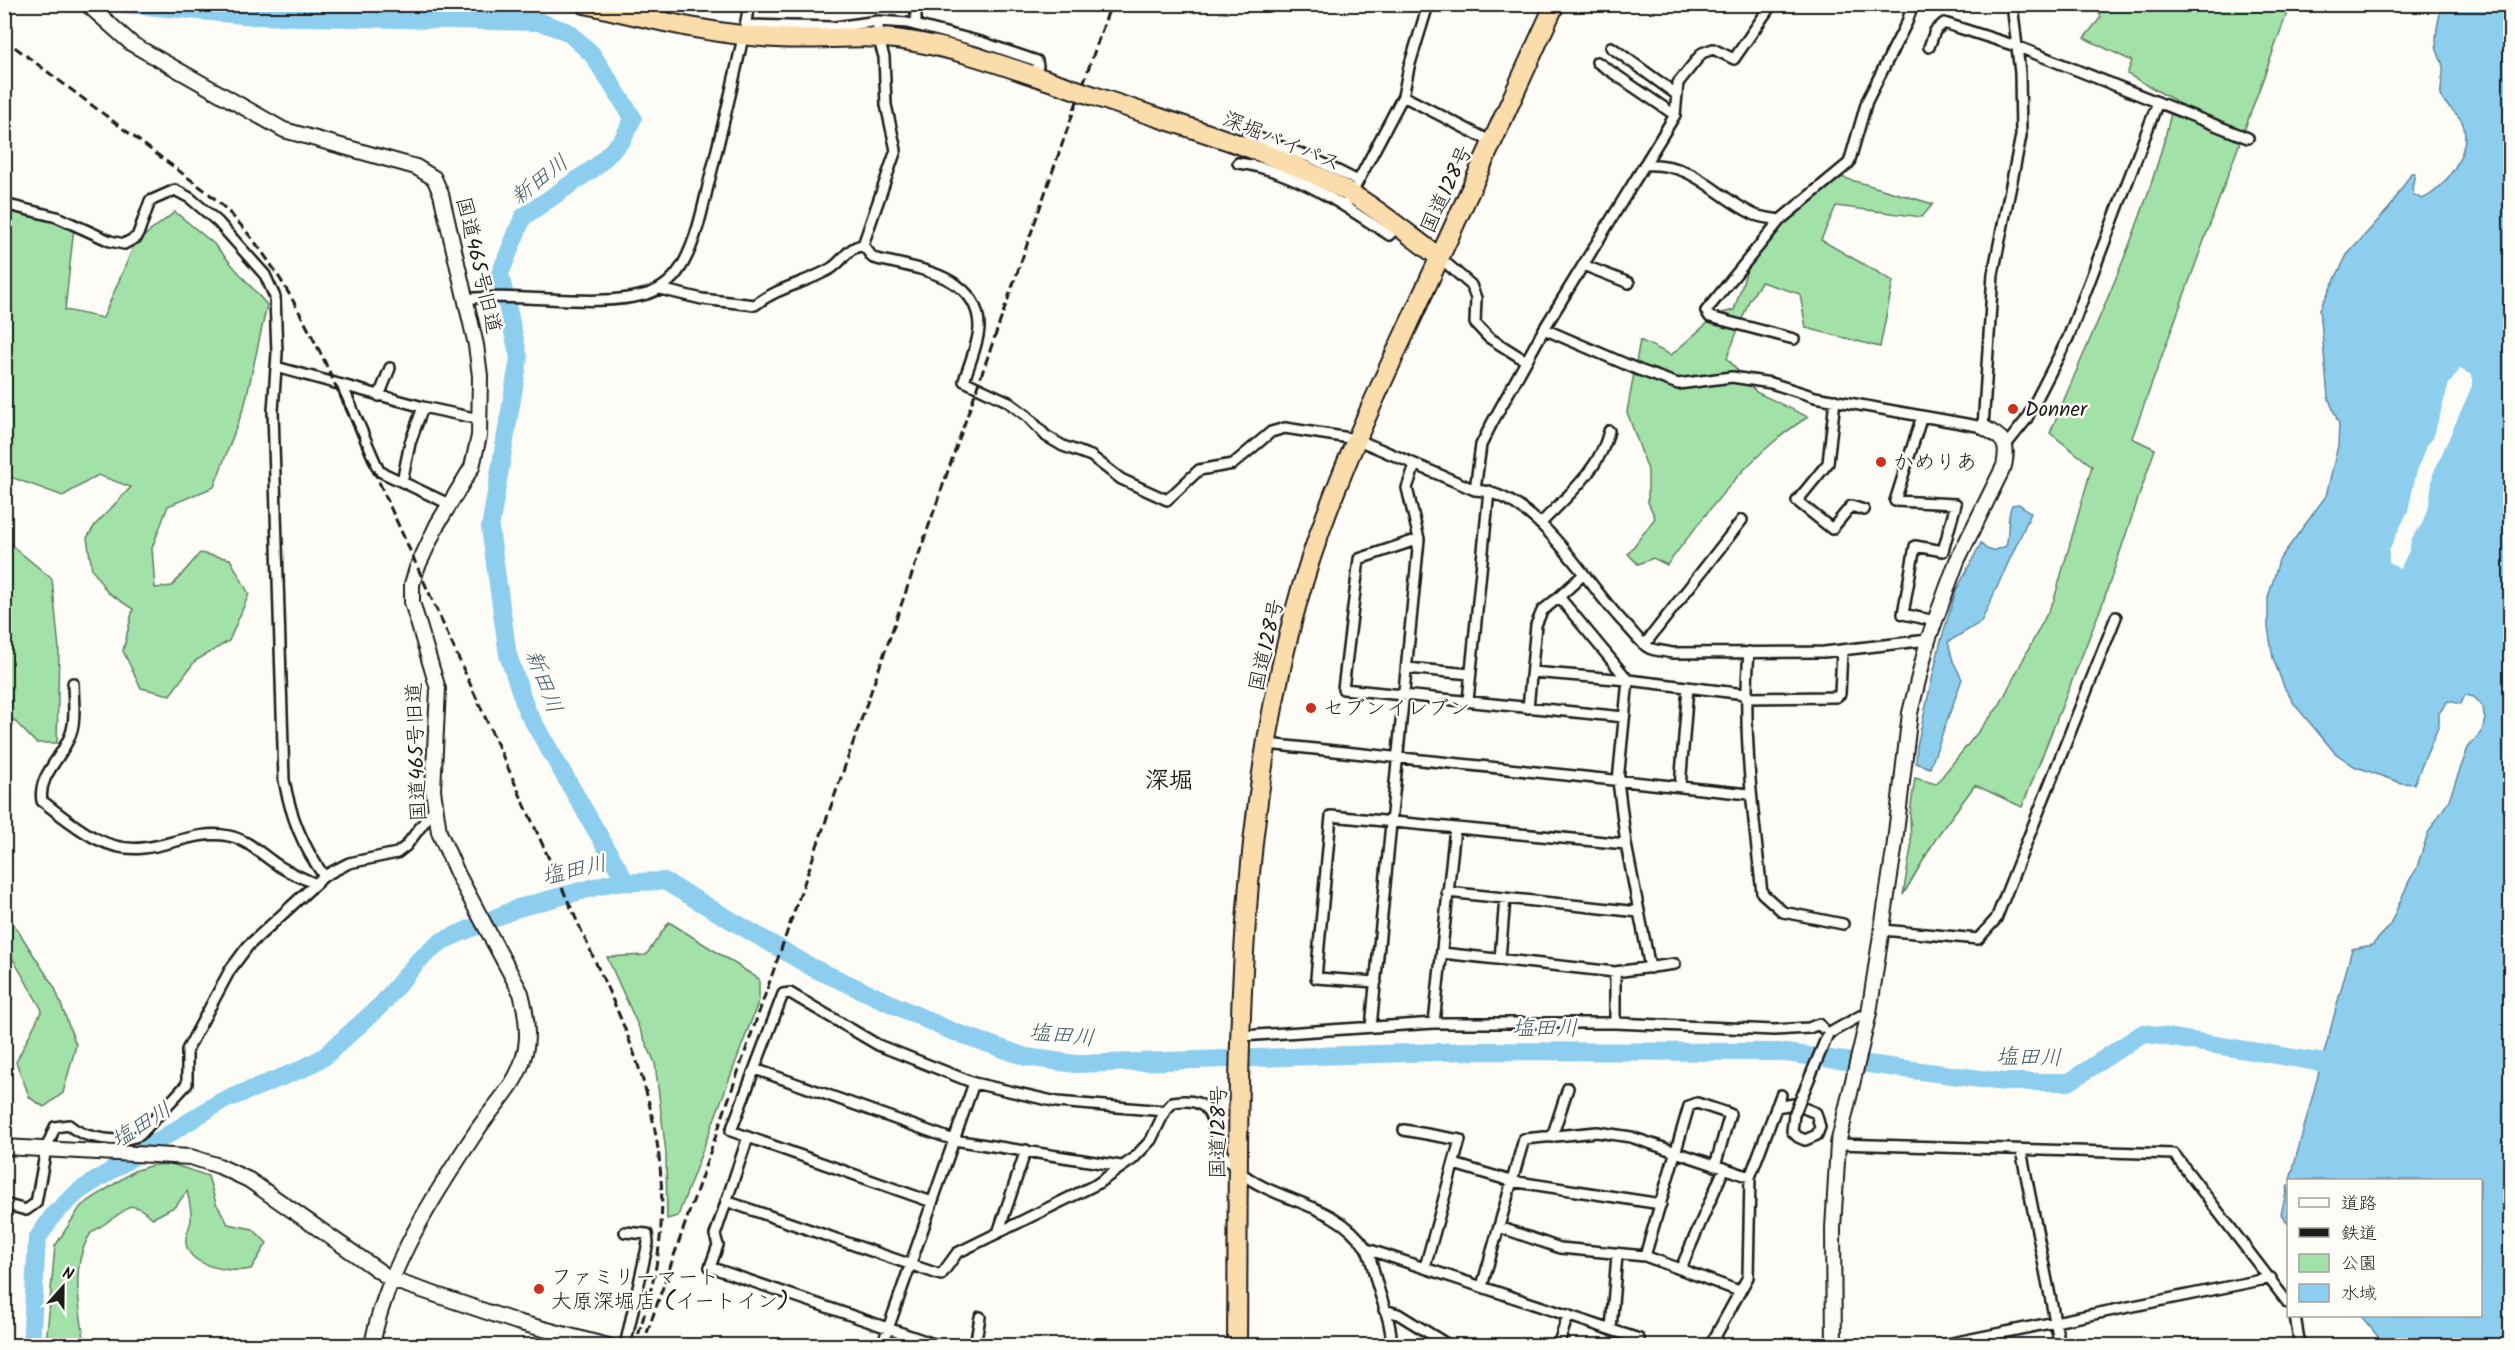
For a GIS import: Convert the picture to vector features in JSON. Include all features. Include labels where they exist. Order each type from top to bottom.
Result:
[{"type":"highway","points":[[585,4],[696,29],[746,30],[778,38],[878,29]]},
{"type":"highway","name":"国道128号","points":[[1238,1346],[1240,1108],[1247,895],[1267,744],[1293,619],[1322,525],[1356,439],[1555,4]]},
{"type":"highway","name":"深堀バイパス","points":[[878,29],[945,47],[1263,154],[1352,194],[1439,258]]},
{"type":"street","points":[[464,299],[486,296],[611,299],[645,294],[660,289],[684,262],[691,246],[746,30],[749,4]]},
{"type":"street","points":[[916,4],[916,25]]},
{"type":"street","points":[[1475,490],[1481,445],[1544,329],[1675,116],[1678,83],[1702,53],[1713,49],[1734,59],[1772,4]]},
{"type":"street","points":[[1794,339],[1706,314],[1707,309],[1780,220],[1849,163],[1867,101],[1913,4]]},
{"type":"street","points":[[1983,427],[1993,274],[2022,136],[2020,73],[2012,4]]},
{"type":"street","points":[[1352,194],[1403,96],[1409,67],[1428,5]]},
{"type":"street","name":"国道465号旧道","points":[[92,10],[132,44],[284,130],[426,172],[438,183],[476,345],[480,376],[477,454],[425,546],[412,584],[412,602],[438,689],[434,809],[439,832],[521,993],[525,1006],[526,1043],[524,1056],[513,1083],[479,1126],[438,1194],[392,1280],[372,1346]]},
{"type":"street","points":[[1929,47],[1935,31],[1944,23],[2016,46],[2248,138]]},
{"type":"street","points":[[660,289],[702,299],[755,304],[769,293],[832,268],[845,252],[863,245],[896,150],[886,105],[884,57],[878,29],[916,25],[993,46],[1037,61],[1038,66]]},
{"type":"street","points":[[1611,47],[1676,94]]},
{"type":"street","points":[[1597,62],[1675,116]]},
{"type":"street","points":[[1403,96],[1492,142]]},
{"type":"street","points":[[1834,1346],[1833,1229],[1838,1144],[1883,930],[1910,713],[1928,640],[1957,561],[2004,466],[2006,445],[2026,420],[2067,338],[2158,102]]},
{"type":"street","points":[[1248,134],[1312,158],[1352,194]]},
{"type":"street","points":[[1238,163],[1260,166],[1313,188],[1352,194]]},
{"type":"street","points":[[1644,165],[1679,168],[1754,215],[1780,220]]},
{"type":"street","points":[[4,204],[57,217],[110,241],[124,244],[137,237],[144,212],[150,201],[175,190],[183,193],[225,230],[251,258],[271,285],[276,305],[273,411],[284,780],[296,828],[307,851],[324,876]]},
{"type":"street","points":[[863,245],[873,258],[924,268],[947,279],[967,295],[978,317],[979,329],[964,381],[1007,402],[1027,416],[1046,436],[1091,456],[1120,479],[1167,500],[1199,471],[1233,464],[1271,432],[1285,428],[1356,439],[1475,490],[1489,491],[1510,500],[1540,524],[1584,574],[1611,610],[1645,644],[1672,653],[1842,651],[1928,640]]},
{"type":"street","points":[[1439,258],[1471,285],[1476,298],[1475,323],[1488,337],[1526,361]]},
{"type":"street","points":[[1582,265],[1629,283]]},
{"type":"street","points":[[1544,329],[1639,370],[1678,384],[1732,377],[1771,383],[1834,400],[1983,427],[1998,435],[2006,445]]},
{"type":"street","points":[[276,367],[379,396],[479,420]]},
{"type":"street","points":[[379,396],[390,368]]},
{"type":"street","points":[[342,385],[379,471],[449,504]]},
{"type":"street","points":[[1834,400],[1828,463],[1797,501],[1832,529],[1851,506],[1864,510]]},
{"type":"street","points":[[402,482],[410,443],[423,407]]},
{"type":"street","points":[[1922,416],[1895,501],[1956,504],[1943,551],[1915,546],[1903,614],[1935,621]]},
{"type":"street","points":[[1540,524],[1587,475],[1604,451],[1609,431]]},
{"type":"street","points":[[1371,1027],[1400,758],[1419,539],[1407,488],[1415,465]]},
{"type":"street","points":[[1468,701],[1489,491]]},
{"type":"street","points":[[1645,644],[1742,520]]},
{"type":"street","points":[[1419,539],[1359,559],[1343,689],[1624,717]]},
{"type":"street","points":[[1528,708],[1536,625],[1542,611],[1584,574]]},
{"type":"street","points":[[1559,597],[1628,680],[1618,781],[1626,844],[1650,968]]},
{"type":"street","points":[[1883,930],[1978,939],[1996,919],[2116,616]]},
{"type":"street","points":[[1532,672],[1628,680],[1745,696],[1836,697],[1840,694],[1842,651]]},
{"type":"street","points":[[1749,652],[1745,696],[1749,794],[1762,893],[1782,912],[1843,924]]},
{"type":"street","points":[[1407,668],[1470,674]]},
{"type":"street","points":[[73,683],[72,731],[45,779],[40,793],[42,801],[90,837],[107,844],[144,848],[180,838],[229,836],[251,845],[277,865],[313,883]]},
{"type":"street","points":[[1680,787],[1688,687]]},
{"type":"street","points":[[1267,744],[1749,794]]},
{"type":"street","points":[[4,1204],[26,1210],[36,1203],[46,1149],[55,1127],[62,1124],[87,1136],[133,1138],[140,1135],[187,1084],[187,1050],[230,970],[248,946],[313,883],[324,876],[349,862],[397,853],[406,846],[434,809]]},
{"type":"street","points":[[1376,982],[1316,978],[1331,816],[1626,844]]},
{"type":"street","points":[[1434,1023],[1455,828]]},
{"type":"street","points":[[1447,892],[1639,912]]},
{"type":"street","points":[[1500,959],[1505,898]]},
{"type":"street","points":[[1442,953],[1615,972],[1675,964]]},
{"type":"street","points":[[1615,972],[1615,1023]]},
{"type":"street","points":[[932,1202],[731,1131],[783,994],[790,993],[878,1045],[974,1083],[1057,1102],[1165,1112]]},
{"type":"street","points":[[1776,1107],[1794,1104],[1816,1113],[1820,1127],[1816,1135],[1805,1140],[1797,1137],[1792,1131],[1794,1115],[1828,1034],[1864,1015]]},
{"type":"street","points":[[1242,1036],[1434,1023],[1615,1023],[1774,1030],[1809,1028],[1819,1024],[1828,1034]]},
{"type":"street","points":[[755,1069],[954,1140],[1121,1166]]},
{"type":"street","points":[[882,1346],[974,1083]]},
{"type":"street","points":[[1552,1137],[1568,1088]]},
{"type":"street","points":[[1710,1346],[1748,1277],[1750,1177],[1781,1095]]},
{"type":"street","points":[[726,1201],[941,1275],[957,1253],[1097,1184],[1133,1159],[1151,1140],[1165,1112],[1173,1102],[1185,1100],[1202,1106],[1216,1125],[1221,1150],[1240,1172],[1266,1188],[1305,1202],[1340,1222],[1367,1249],[1639,1339]]},
{"type":"street","points":[[1645,1256],[1689,1106],[1697,1103],[1730,1114],[1720,1168],[1680,1268]]},
{"type":"street","points":[[1404,1130],[1460,1140],[1425,1267]]},
{"type":"street","points":[[1482,1286],[1524,1139],[1598,1132],[1631,1137],[1750,1177]]},
{"type":"street","points":[[748,1137],[715,1235],[718,1245],[710,1267],[940,1346]]},
{"type":"street","points":[[1838,1144],[2174,1154],[2287,1300]]},
{"type":"street","points":[[4,1147],[191,1157],[219,1166],[249,1180],[392,1280],[579,1342],[608,1346]]},
{"type":"street","points":[[998,1233],[1026,1150]]},
{"type":"street","points":[[2021,1150],[2060,1346]]},
{"type":"street","points":[[1454,1164],[1512,1180],[1661,1204]]},
{"type":"street","points":[[1499,1227],[1560,1248],[1645,1256],[1739,1292]]},
{"type":"street","points":[[625,1232],[647,1234],[648,1243],[625,1346]]},
{"type":"street","points":[[1367,1249],[1384,1310],[1391,1346]]},
{"type":"street","points":[[1611,1329],[1617,1255]]},
{"type":"street","points":[[1937,1346],[2271,1278]]},
{"type":"street","points":[[1384,1310],[1398,1314],[1450,1346]]},
{"type":"street","points":[[1558,1346],[1568,1315]]},
{"type":"street","points":[[975,1346],[980,1317]]},
{"type":"street","points":[[2295,1317],[2300,1346]]},
{"type":"green space","points":[[2095,5],[2290,5],[2132,438],[2155,449],[2102,605],[2022,807],[1975,785],[1938,835],[1903,895],[1911,848],[1910,813],[1915,778],[1936,784],[1999,706],[2054,600],[2092,466],[2050,433],[2136,228],[2174,100],[2127,74],[2132,61],[2084,38],[2101,17]]},
{"type":"green space","points":[[1841,177],[1933,204],[1922,217],[1836,206],[1821,240],[1893,281],[1880,347],[1806,328],[1800,294],[1761,282],[1749,301],[1727,358],[1756,392],[1808,417],[1786,432],[1748,466],[1714,504],[1667,565],[1653,558],[1638,564],[1628,554],[1655,518],[1648,502],[1648,470],[1627,412],[1640,340],[1671,355],[1718,314],[1734,310],[1747,270],[1793,213]]},
{"type":"green space","points":[[4,198],[74,227],[65,310],[103,318],[135,243],[175,212],[213,243],[267,305],[245,404],[214,487],[168,506],[152,548],[155,588],[172,586],[200,553],[230,559],[249,594],[229,641],[195,661],[170,695],[141,688],[123,651],[133,609],[107,592],[92,569],[87,538],[95,525],[131,487],[98,475],[63,496],[5,475]]},
{"type":"green space","points":[[4,539],[52,579],[59,649],[57,743],[36,743],[5,711]]},
{"type":"green space","points":[[4,909],[55,988],[76,1045],[63,1093],[44,1107],[30,1098],[16,1062],[42,1010],[5,945]]},
{"type":"green space","points":[[669,922],[759,979],[759,1000],[678,1216],[667,1219],[666,1153],[655,1063],[607,957],[646,955]]},
{"type":"green space","points":[[172,1164],[208,1176],[216,1203],[228,1224],[253,1229],[267,1243],[251,1269],[234,1270],[213,1267],[195,1258],[189,1251],[186,1240],[191,1217],[187,1191],[176,1206],[153,1218],[139,1208],[131,1206],[91,1233],[84,1246],[78,1273],[78,1288],[85,1345],[46,1345],[55,1246],[81,1206],[134,1171],[153,1165]]},
{"type":"water","points":[[2442,5],[2510,5],[2510,1345],[2385,1345],[2362,1317],[2482,1317],[2482,1179],[2290,1179],[2352,949],[2372,945],[2389,927],[2416,870],[2428,833],[2448,802],[2468,748],[2482,731],[2485,719],[2481,704],[2474,697],[2465,695],[2461,704],[2448,701],[2439,713],[2439,725],[2414,784],[2401,783],[2354,766],[2335,753],[2295,705],[2284,687],[2273,658],[2268,627],[2268,598],[2279,560],[2326,496],[2338,446],[2339,424],[2328,397],[2320,309],[2347,255],[2391,206],[2411,173],[2415,173],[2412,189],[2414,195],[2422,199],[2440,187],[2448,178],[2455,168],[2464,145],[2463,124],[2441,95],[2443,67],[2437,50],[2437,27]]},
{"type":"water","points":[[2019,504],[2031,513],[1981,622],[1948,642],[1953,661],[1962,679],[1930,768],[1916,763],[1917,746],[1940,644],[1956,591],[1981,543],[1986,549],[1992,550],[2006,546],[2010,510],[2012,505]]},
{"type":"water","points":[[2287,1189],[2287,1223],[2281,1214]]},
{"type":"pier","points":[[2460,369],[2472,375],[2472,386],[2433,474],[2429,504],[2400,569],[2389,563],[2389,550],[2408,511],[2416,474],[2426,446],[2433,438],[2449,384]]},
{"type":"waterway","name":"新田川","points":[[125,4],[254,16],[540,22],[568,32],[592,54],[633,118],[623,139],[597,166],[523,217],[500,274],[519,358],[490,528],[508,655],[527,711],[626,882]]},
{"type":"waterway","name":"塩田川","points":[[31,1346],[37,1239],[54,1214],[79,1191],[220,1102],[302,1069],[324,1057],[382,1004],[418,961],[442,941],[518,908],[610,883],[664,881],[813,968],[949,1030],[1026,1057],[1076,1064],[1470,1051],[1778,1052],[2003,1082],[2069,1082],[2143,1033],[2324,1063]]},
{"type":"railway","points":[[647,1333],[1111,4]]},
{"type":"railway","points":[[4,39],[207,192],[227,210],[260,249],[274,270],[324,360],[614,1003],[644,1084],[656,1139],[662,1196],[660,1240],[655,1271],[635,1346]]},
{"type":"place","name":"Donner","points":[[2013,409]]},
{"type":"place","name":"かめりあ","points":[[1881,462]]},
{"type":"place","name":"セブンイレブン","points":[[1311,708]]},
{"type":"place","name":"ファミリーマート 大原深堀店 (イートイン)","points":[[539,1289]]},
{"type":"district","name":"深堀","points":[[1169,780]]}]
